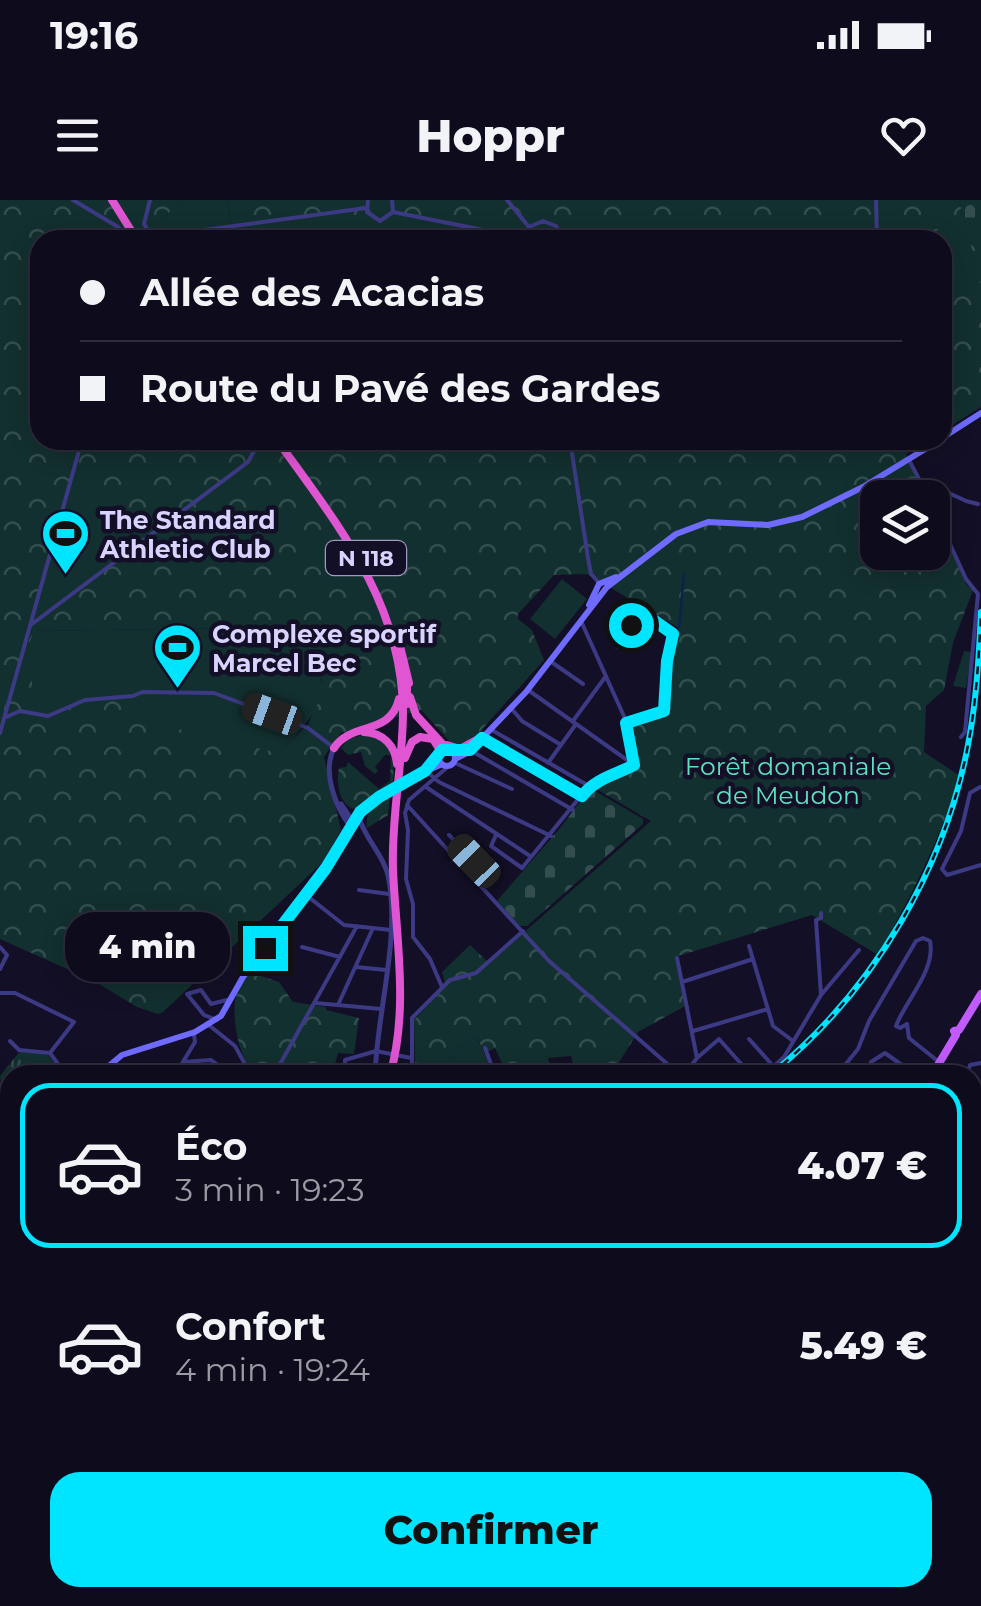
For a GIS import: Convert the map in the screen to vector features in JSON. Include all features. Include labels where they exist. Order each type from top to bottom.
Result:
[{"type":"highway","points":[[115,200],[133,230]]},
{"type":"highway","name":"N 118","points":[[288,450],[350,533],[376,576],[393,618],[404,679],[404,758],[397,837],[404,994],[402,1032],[394,1065]]},
{"type":"highway","points":[[404,679],[414,712],[437,737],[458,750],[482,738]]},
{"type":"highway","points":[[335,749],[350,732],[378,726],[391,717],[404,679]]},
{"type":"highway","name":"N 118","points":[[393,1065],[398,1030],[392,856],[404,679]]},
{"type":"highway","points":[[335,749],[356,733],[378,735],[394,752],[397,782]]},
{"type":"highway","points":[[404,758],[412,742],[420,737],[435,741],[447,760]]},
{"type":"highway","points":[[437,737],[447,760]]},
{"type":"main road","points":[[952,430],[981,412]]},
{"type":"main road","points":[[491,728],[603,587],[664,538],[688,524],[718,518],[769,522],[792,518],[921,450]]},
{"type":"main road","points":[[112,1065],[136,1051],[194,1035],[213,1023],[357,821],[384,794],[470,750],[528,690],[603,587]]},
{"type":"main road","points":[[938,1065],[981,994]]},
{"type":"main road","points":[[109,1065],[129,1051],[213,1023]]},
{"type":"street","points":[[73,200],[120,230]]},
{"type":"street","points":[[148,230],[144,224],[150,200]]},
{"type":"street","points":[[368,200],[370,217],[380,221],[393,212],[480,230]]},
{"type":"street","points":[[392,200],[393,212]]},
{"type":"street","points":[[506,200],[529,227]]},
{"type":"street","points":[[876,200],[877,230]]},
{"type":"street","points":[[204,230],[366,208]]},
{"type":"street","points":[[528,230],[536,223],[550,222],[558,230]]},
{"type":"street","points":[[0,733],[79,450]]},
{"type":"street","points":[[29,626],[248,462],[255,450]]},
{"type":"street","points":[[572,450],[591,574],[603,587]]},
{"type":"street","points":[[911,456],[921,480]]},
{"type":"street","points":[[950,492],[978,504]]},
{"type":"street","points":[[950,544],[966,579],[978,594],[965,732],[961,738]]},
{"type":"street","points":[[626,723],[664,711],[673,634],[649,617],[636,615]]},
{"type":"street","points":[[631,625],[632,646],[617,646],[616,625],[631,625],[649,617]]},
{"type":"street","points":[[581,621],[626,723],[634,765]]},
{"type":"street","points":[[550,660],[583,684]]},
{"type":"street","points":[[548,763],[606,676]]},
{"type":"street","points":[[528,690],[634,765]]},
{"type":"street","points":[[4,718],[20,711],[48,716],[90,699],[142,692],[205,692],[308,728],[335,749]]},
{"type":"street","points":[[510,708],[526,725],[561,746]]},
{"type":"street","points":[[491,728],[589,786]]},
{"type":"street","points":[[482,738],[582,796]]},
{"type":"street","points":[[335,749],[332,770],[344,810],[357,821],[385,866],[390,894],[390,930],[375,1065]]},
{"type":"street","points":[[335,749],[329,772],[340,810],[357,821]]},
{"type":"street","points":[[470,750],[573,810]]},
{"type":"street","points":[[440,989],[437,974],[413,937],[413,904],[406,879],[409,813],[447,760],[512,790]]},
{"type":"street","points":[[496,835],[492,846],[520,867],[552,836],[589,786],[634,765]]},
{"type":"street","points":[[425,771],[435,780],[552,836]]},
{"type":"street","points":[[981,787],[971,792],[960,834],[943,864],[943,873],[981,864]]},
{"type":"street","points":[[426,788],[532,857]]},
{"type":"street","points":[[344,810],[371,842]]},
{"type":"street","points":[[409,813],[577,989],[670,1065]]},
{"type":"street","points":[[449,834],[490,877],[482,886]]},
{"type":"street","points":[[450,852],[458,844]]},
{"type":"street","points":[[360,890],[390,894]]},
{"type":"street","points":[[305,895],[344,925],[390,930]]},
{"type":"street","points":[[821,913],[816,920],[821,995]]},
{"type":"street","points":[[280,1065],[357,926]]},
{"type":"street","points":[[338,1005],[373,928]]},
{"type":"street","points":[[408,1065],[412,1018],[440,989],[457,977],[476,973],[523,931]]},
{"type":"street","points":[[845,1065],[916,941],[928,939],[932,949],[922,978],[896,1024],[898,1028],[907,1024],[908,1038],[940,1062]]},
{"type":"street","points":[[749,946],[772,1026],[793,1041]]},
{"type":"street","points":[[0,947],[6,955],[0,969]]},
{"type":"street","points":[[302,947],[340,957]]},
{"type":"street","points":[[775,1065],[821,995],[859,950]]},
{"type":"street","points":[[677,958],[697,1058]]},
{"type":"street","points":[[682,982],[754,958]]},
{"type":"street","points":[[356,967],[386,970]]},
{"type":"street","points":[[0,992],[15,993],[74,1022],[50,1052]]},
{"type":"street","points":[[227,1000],[211,1004],[205,992],[187,994],[235,1046],[245,1065]]},
{"type":"street","points":[[314,1003],[381,1010]]},
{"type":"street","points":[[693,1032],[768,1010]]},
{"type":"street","points":[[181,1065],[195,1042],[194,1035]]},
{"type":"street","points":[[691,1065],[722,1039],[743,1065]]},
{"type":"street","points":[[749,1039],[772,1065]]},
{"type":"street","points":[[10,1042],[19,1050],[50,1052]]},
{"type":"street","points":[[485,1048],[491,1065]]},
{"type":"street","points":[[345,1065],[345,1060],[376,1051],[409,1057]]},
{"type":"street","points":[[50,1052],[59,1065]]},
{"type":"street","points":[[871,1062],[885,1053],[902,1065]]},
{"type":"street","points":[[183,1062],[211,1060],[218,1065]]},
{"type":"green space","name":"Forêt domaniale de Meudon","points":[[0,200],[182,200],[160,222],[231,225],[228,200],[959,200],[972,249],[981,254],[981,407],[952,425],[952,230],[30,230],[30,450],[912,450],[906,454],[919,480],[860,480],[860,570],[950,570],[950,547],[966,584],[973,590],[953,643],[944,690],[926,706],[924,752],[960,776],[924,868],[878,955],[812,915],[675,957],[685,1006],[638,1032],[617,1065],[573,1065],[571,1056],[548,1058],[550,1065],[503,1065],[495,1048],[487,1052],[473,1036],[444,1065],[414,1065],[414,1020],[446,986],[442,972],[470,945],[489,963],[651,821],[591,786],[607,779],[609,782],[638,766],[631,726],[668,715],[670,668],[679,628],[587,574],[554,575],[518,614],[518,619],[532,630],[544,660],[469,744],[454,746],[421,710],[341,733],[324,757],[341,830],[324,861],[163,1012],[137,1007],[94,981],[0,939]],"holes":[[[236,628],[317,671],[322,680],[309,723],[278,753],[129,698],[87,701],[34,631]]]},
{"type":"green space","points":[[182,200],[228,200],[231,225],[163,230],[160,222]]},
{"type":"green space","points":[[959,200],[981,200],[981,254],[972,250]]},
{"type":"green space","points":[[948,220],[981,267],[981,281],[952,298],[952,230],[938,230]]},
{"type":"green space","name":"The Standard Athletic Club","points":[[90,476],[143,535],[31,620],[65,500]]},
{"type":"green space","points":[[562,579],[587,599],[555,639],[530,619]]},
{"type":"green space","name":"Complexe sportif Marcel Bec","points":[[232,628],[317,671],[322,681],[318,704],[278,753],[129,717],[128,698],[87,701],[44,715],[38,711],[26,652],[34,631]]},
{"type":"green space","points":[[964,651],[972,652],[966,688],[953,686]]},
{"type":"green space","points":[[367,734],[382,742],[391,755],[385,755],[375,767],[375,774],[365,766],[361,752],[348,755],[341,748],[348,739]]},
{"type":"green space","points":[[391,755],[393,783],[356,809],[346,804],[339,787],[339,768],[346,767],[348,762],[379,789],[390,781]]},
{"type":"green space","points":[[590,788],[643,819],[643,824],[527,926],[520,926],[497,901]]},
{"type":"green space","points":[[390,797],[388,815],[367,828],[370,813]]},
{"type":"green space","points":[[249,972],[279,982],[293,1002],[359,1018],[354,1054],[338,1053],[335,1065],[248,1065],[235,1020],[240,986]]},
{"type":"green space","points":[[473,1036],[489,1065],[444,1065]]},
{"type":"green space","points":[[21,1050],[48,1055],[56,1065],[9,1065]]},
{"type":"waterway","points":[[679,628],[684,574]]},
{"type":"railway","points":[[782,1065],[842,1005],[873,965],[924,877],[944,831],[970,734],[981,612]]},
{"type":"place","name":"The Standard Athletic Club","points":[[65,576]]},
{"type":"place","name":"Complexe sportif Marcel Bec","points":[[177,690]]},
{"type":"route","points":[[265,948],[326,868],[360,812],[425,771],[442,750],[470,750],[482,738],[582,796],[589,786],[606,776],[631,768],[636,761],[626,723],[664,711],[673,634],[649,617],[631,625]]}]
